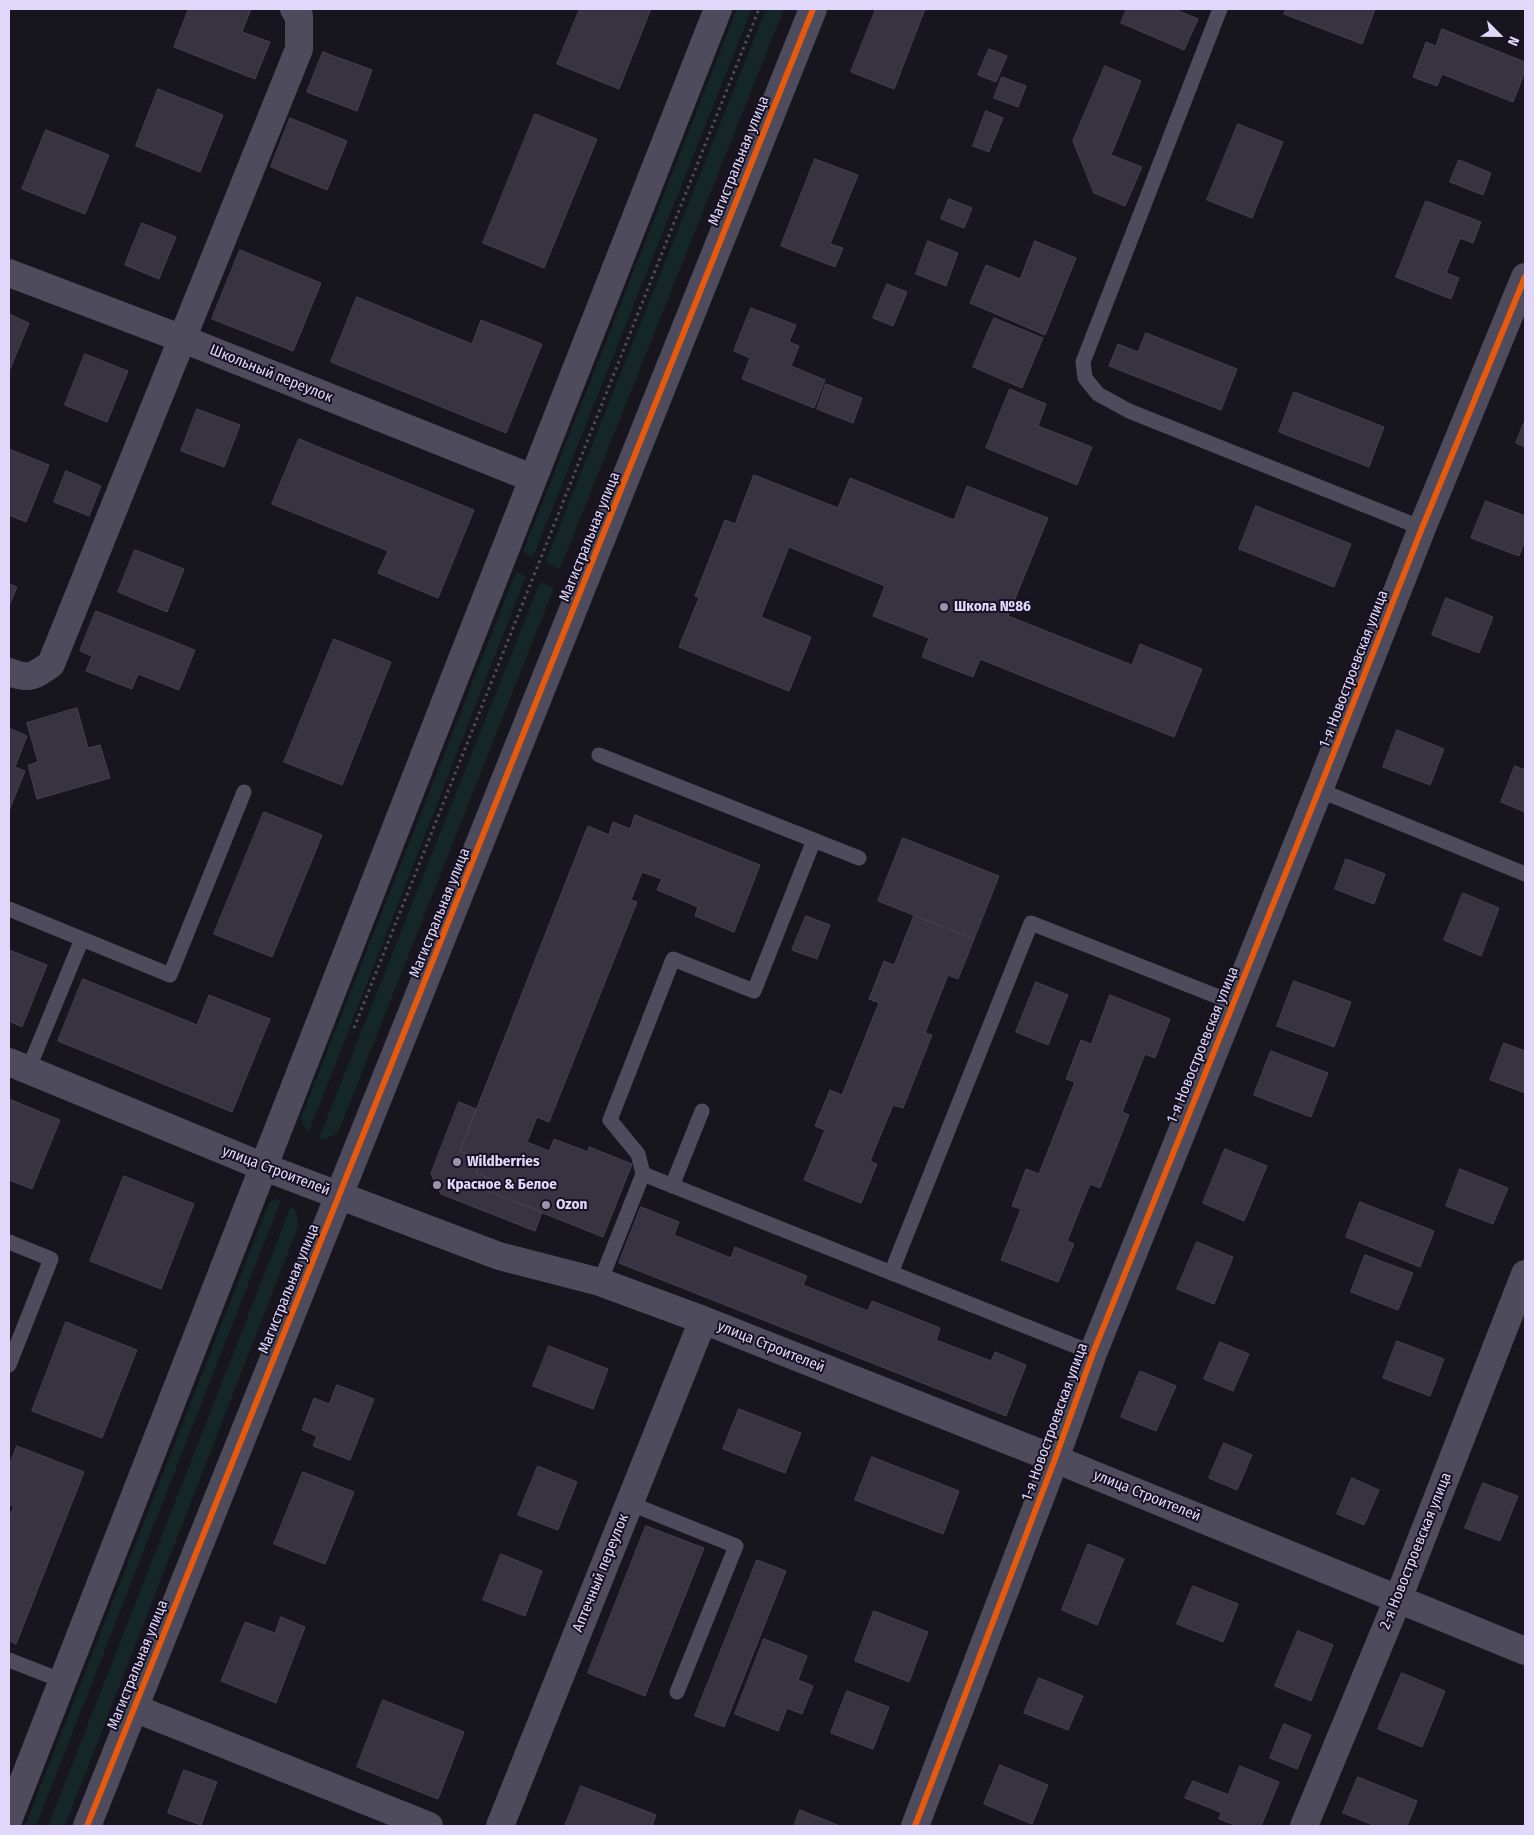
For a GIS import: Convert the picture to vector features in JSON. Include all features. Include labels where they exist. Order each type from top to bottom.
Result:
[{"type":"street","points":[[12,674],[35,676],[51,664],[299,49],[299,16],[294,9]]},
{"type":"street","points":[[9,1818],[532,478],[718,9]]},
{"type":"street","name":"Магистральная улица","points":[[87,1826],[813,9]]},
{"type":"street","name":"Школьный переулок","points":[[9,273],[183,339],[532,478]]},
{"type":"street","name":"1-я Новостроевская улица","points":[[914,1826],[1055,1459],[1093,1353],[1422,528],[1525,277]]},
{"type":"street","name":"улица Строителей","points":[[19,1066],[264,1168],[499,1256],[600,1282],[703,1320],[1055,1459],[1525,1651]]},
{"type":"street","name":"2-я Новостроевская улица","points":[[1304,1826],[1398,1599],[1525,1274]]},
{"type":"street","name":"Аптечный переулок","points":[[500,1826],[703,1320]]},
{"type":"street","points":[[134,1708],[428,1826]]},
{"type":"lane","points":[[1220,9],[1083,362],[1085,378],[1098,394],[1129,411],[1422,528]]},
{"type":"lane","points":[[599,755],[859,858]]},
{"type":"lane","points":[[1319,790],[1525,874]]},
{"type":"lane","points":[[9,909],[170,975],[244,792]]},
{"type":"lane","points":[[600,1282],[643,1174],[638,1154],[610,1120],[673,959],[754,991],[814,840]]},
{"type":"lane","points":[[891,1273],[1031,922],[1234,1003]]},
{"type":"lane","points":[[19,1066],[82,939]]},
{"type":"lane","points":[[672,1186],[702,1112]]},
{"type":"lane","points":[[643,1174],[1093,1353]]},
{"type":"lane","points":[[9,1242],[51,1259],[9,1365]]},
{"type":"lane","points":[[629,1503],[736,1546],[678,1692]]},
{"type":"lane","points":[[9,1660],[63,1681]]},
{"type":"path","points":[[353,1031],[759,9]]},
{"type":"shaded area","points":[[737,9],[752,9],[533,557],[523,552]]},
{"type":"shaded area","points":[[766,9],[784,9],[560,569],[545,563]]},
{"type":"shaded area","points":[[516,572],[526,576],[309,1132],[303,1125],[301,1118]]},
{"type":"shaded area","points":[[540,582],[554,588],[338,1133],[326,1139],[319,1138]]},
{"type":"shaded area","points":[[274,1199],[281,1200],[36,1826],[25,1826],[269,1203]]},
{"type":"shaded area","points":[[291,1206],[297,1215],[298,1227],[65,1826],[48,1826]]},
{"type":"building","points":[[189,9],[251,9],[242,32],[270,42],[255,79],[174,47]]},
{"type":"building","points":[[580,9],[651,9],[619,89],[557,64]]},
{"type":"building","points":[[876,9],[925,9],[894,89],[851,72]]},
{"type":"building","points":[[1127,9],[1174,9],[1198,19],[1184,50],[1121,23]]},
{"type":"building","points":[[1286,9],[1375,9],[1362,44],[1284,14]]},
{"type":"building","points":[[1442,29],[1525,62],[1525,71],[1513,102],[1442,74],[1437,86],[1413,77],[1426,42],[1436,46]]},
{"type":"building","points":[[989,49],[1007,56],[996,82],[978,75]]},
{"type":"building","points":[[323,52],[372,70],[357,111],[307,92]]},
{"type":"building","points":[[1105,66],[1141,81],[1111,155],[1142,167],[1125,206],[1094,193],[1073,141]]},
{"type":"building","points":[[1002,77],[1026,86],[1018,107],[994,98]]},
{"type":"building","points":[[158,89],[223,115],[200,172],[136,146]]},
{"type":"building","points":[[986,111],[1003,118],[989,152],[973,146]]},
{"type":"building","points":[[535,114],[597,139],[544,268],[483,243]]},
{"type":"building","points":[[290,118],[347,141],[327,190],[271,167]]},
{"type":"building","points":[[1238,124],[1283,142],[1252,218],[1207,200]]},
{"type":"building","points":[[46,130],[109,155],[85,214],[22,189]]},
{"type":"building","points":[[815,159],[858,175],[830,244],[843,248],[835,267],[781,246]]},
{"type":"building","points":[[1459,160],[1491,173],[1483,195],[1450,182]]},
{"type":"building","points":[[949,199],[972,208],[964,228],[941,219]]},
{"type":"building","points":[[1426,201],[1481,222],[1473,243],[1460,238],[1446,273],[1459,278],[1451,299],[1396,277]]},
{"type":"building","points":[[142,223],[176,237],[159,279],[125,265]]},
{"type":"building","points":[[928,241],[958,253],[946,286],[916,274]]},
{"type":"building","points":[[1035,241],[1076,258],[1045,335],[970,303],[986,265],[1020,279]]},
{"type":"building","points":[[240,250],[321,283],[293,351],[212,319]]},
{"type":"building","points":[[887,284],[907,292],[893,326],[873,318]]},
{"type":"building","points":[[357,297],[472,344],[481,320],[542,344],[506,433],[331,362]]},
{"type":"building","points":[[751,308],[796,325],[789,342],[799,346],[791,366],[825,380],[814,408],[742,379],[750,358],[734,351]]},
{"type":"building","points":[[9,314],[29,323],[10,369],[9,368]]},
{"type":"building","points":[[994,318],[1043,338],[1022,388],[973,367]]},
{"type":"building","points":[[1146,333],[1237,369],[1221,410],[1109,366],[1118,344],[1138,352]]},
{"type":"building","points":[[85,354],[128,371],[107,422],[65,405]]},
{"type":"building","points":[[826,384],[862,398],[853,423],[817,409]]},
{"type":"building","points":[[1010,389],[1046,404],[1038,426],[1092,447],[1077,485],[986,448]]},
{"type":"building","points":[[1294,392],[1384,427],[1369,467],[1279,432]]},
{"type":"building","points":[[197,409],[240,425],[224,467],[181,451]]},
{"type":"building","points":[[1525,420],[1525,447],[1516,443]]},
{"type":"building","points":[[299,439],[474,510],[438,598],[378,573],[388,551],[272,504]]},
{"type":"building","points":[[9,449],[49,465],[26,522],[9,515]]},
{"type":"building","points":[[66,471],[101,486],[89,516],[54,502]]},
{"type":"building","name":"Школа №86","points":[[754,475],[838,508],[850,478],[954,520],[967,486],[1048,518],[1008,616],[1132,665],[1140,644],[1202,669],[1174,737],[980,659],[973,677],[922,657],[929,638],[873,616],[885,586],[789,547],[761,617],[811,637],[789,691],[679,647],[699,598],[695,596],[725,520],[735,524]]},
{"type":"building","points":[[1486,501],[1525,516],[1525,540],[1519,556],[1471,538]]},
{"type":"building","points":[[1256,506],[1351,544],[1334,587],[1239,549]]},
{"type":"building","points":[[135,550],[184,569],[167,612],[118,592]]},
{"type":"building","points":[[9,584],[17,587],[9,606]]},
{"type":"building","points":[[1446,598],[1493,617],[1479,653],[1432,635]]},
{"type":"building","points":[[96,611],[195,650],[179,690],[138,674],[132,689],[86,671],[92,656],[80,651]]},
{"type":"building","points":[[334,639],[391,662],[342,785],[284,762]]},
{"type":"building","points":[[77,708],[88,748],[100,745],[110,778],[37,799],[28,765],[38,762],[27,723]]},
{"type":"building","points":[[9,728],[27,736],[15,767],[25,771],[9,811]]},
{"type":"building","points":[[1397,730],[1444,749],[1430,785],[1383,767]]},
{"type":"building","points":[[1515,766],[1525,770],[1525,812],[1501,802]]},
{"type":"building","points":[[264,812],[322,835],[272,957],[214,934]]},
{"type":"building","points":[[635,815],[760,865],[734,932],[695,916],[698,907],[657,890],[662,879],[642,872],[631,900],[637,902],[549,1122],[537,1117],[527,1142],[549,1151],[554,1139],[588,1152],[589,1147],[632,1164],[603,1237],[485,1190],[489,1178],[476,1173],[481,1160],[460,1151],[588,826],[609,835],[613,822],[630,829]]},
{"type":"building","points":[[903,838],[999,876],[974,939],[878,901]]},
{"type":"building","points":[[1346,859],[1385,874],[1374,904],[1335,889]]},
{"type":"building","points":[[1463,893],[1499,908],[1481,956],[1444,940]]},
{"type":"building","points":[[806,916],[830,925],[817,959],[792,950]]},
{"type":"building","points":[[914,916],[974,939],[958,979],[948,975],[925,1033],[932,1035],[903,1108],[893,1105],[870,1161],[877,1164],[861,1203],[804,1180],[825,1130],[815,1126],[830,1090],[842,1095],[879,1003],[869,999],[884,961],[894,965]]},
{"type":"building","points":[[9,950],[47,965],[22,1027],[9,1021]]},
{"type":"building","points":[[83,979],[197,1025],[209,995],[270,1019],[232,1112],[58,1041]]},
{"type":"building","points":[[1294,981],[1351,1002],[1334,1047],[1277,1026]]},
{"type":"building","points":[[1036,982],[1068,995],[1048,1045],[1016,1032]]},
{"type":"building","points":[[1110,995],[1170,1019],[1155,1058],[1145,1054],[1122,1112],[1129,1115],[1100,1188],[1090,1184],[1067,1241],[1074,1244],[1058,1282],[1001,1260],[1021,1209],[1012,1206],[1026,1169],[1039,1174],[1075,1082],[1066,1079],[1081,1040],[1091,1044]]},
{"type":"building","points":[[1504,1043],[1525,1051],[1525,1093],[1490,1080]]},
{"type":"building","points":[[1271,1051],[1328,1073],[1311,1117],[1254,1095]]},
{"type":"building","points":[[9,1099],[60,1120],[32,1189],[9,1180]]},
{"type":"building","points":[[459,1102],[476,1109],[460,1151],[481,1160],[476,1173],[489,1178],[485,1190],[542,1212],[535,1231],[441,1194],[431,1174]]},
{"type":"building","points":[[1225,1149],[1267,1166],[1244,1221],[1203,1203]]},
{"type":"building","points":[[1460,1169],[1508,1188],[1493,1224],[1446,1206]]},
{"type":"building","points":[[124,1176],[194,1204],[161,1289],[90,1261]]},
{"type":"building","points":[[1360,1202],[1434,1231],[1420,1267],[1346,1237]]},
{"type":"building","points":[[641,1207],[679,1222],[674,1235],[731,1258],[735,1247],[807,1276],[803,1285],[868,1311],[872,1301],[940,1328],[936,1340],[991,1361],[995,1352],[1026,1365],[1006,1416],[619,1263]]},
{"type":"building","points":[[1197,1242],[1233,1257],[1214,1304],[1177,1289]]},
{"type":"building","points":[[1365,1255],[1413,1273],[1398,1310],[1351,1292]]},
{"type":"building","points":[[66,1322],[137,1350],[102,1438],[32,1411]]},
{"type":"building","points":[[1397,1341],[1444,1359],[1430,1396],[1383,1378]]},
{"type":"building","points":[[1220,1342],[1249,1354],[1233,1391],[1204,1379]]},
{"type":"building","points":[[549,1346],[608,1369],[593,1409],[533,1386]]},
{"type":"building","points":[[1140,1371],[1176,1386],[1156,1431],[1121,1417]]},
{"type":"building","points":[[337,1385],[374,1399],[350,1460],[313,1446],[317,1436],[302,1430],[314,1398],[329,1404]]},
{"type":"building","points":[[739,1409],[801,1433],[785,1473],[723,1449]]},
{"type":"building","points":[[1224,1443],[1252,1455],[1237,1490],[1209,1478]]},
{"type":"building","points":[[17,1446],[84,1472],[16,1644],[9,1641],[9,1519],[14,1506],[9,1505],[9,1466]]},
{"type":"building","points":[[872,1457],[959,1491],[943,1534],[855,1500]]},
{"type":"building","points":[[538,1466],[577,1482],[558,1530],[518,1515]]},
{"type":"building","points":[[303,1472],[354,1492],[325,1564],[274,1544]]},
{"type":"building","points":[[1352,1478],[1379,1490],[1364,1525],[1337,1514]]},
{"type":"building","points":[[1483,1483],[1518,1496],[1500,1541],[1465,1528]]},
{"type":"building","points":[[646,1526],[704,1548],[645,1696],[588,1673]]},
{"type":"building","points":[[1088,1544],[1124,1559],[1097,1625],[1062,1610]]},
{"type":"building","points":[[501,1554],[542,1571],[525,1616],[483,1600]]},
{"type":"building","points":[[757,1560],[786,1571],[724,1727],[695,1716]]},
{"type":"building","points":[[1193,1586],[1238,1604],[1223,1642],[1177,1624]]},
{"type":"building","points":[[874,1611],[928,1632],[909,1682],[855,1661]]},
{"type":"building","points":[[281,1617],[305,1627],[276,1703],[221,1681],[245,1622],[275,1633]]},
{"type":"building","points":[[1298,1631],[1333,1645],[1311,1701],[1275,1686]]},
{"type":"building","points":[[764,1639],[807,1656],[798,1680],[813,1686],[802,1714],[787,1708],[778,1731],[735,1714]]},
{"type":"building","points":[[1402,1673],[1445,1691],[1422,1747],[1378,1729]]},
{"type":"building","points":[[1039,1678],[1083,1696],[1068,1730],[1024,1713]]},
{"type":"building","points":[[847,1691],[889,1707],[873,1749],[831,1733]]},
{"type":"building","points":[[383,1700],[464,1732],[438,1799],[357,1767]]},
{"type":"building","points":[[1284,1724],[1311,1735],[1297,1769],[1270,1758]]},
{"type":"building","points":[[1000,1765],[1048,1785],[1032,1824],[984,1804]]},
{"type":"building","points":[[1240,1766],[1279,1782],[1261,1826],[1238,1826],[1219,1819]]},
{"type":"building","points":[[184,1770],[217,1782],[201,1825],[168,1813]]},
{"type":"building","points":[[1358,1777],[1417,1801],[1407,1826],[1376,1826],[1343,1813]]},
{"type":"building","points":[[1193,1781],[1227,1794],[1220,1812],[1185,1798]]},
{"type":"building","points":[[581,1786],[656,1815],[652,1826],[565,1826]]},
{"type":"building","points":[[800,1810],[840,1826],[794,1826]]},
{"type":"cycle path","points":[[87,1826],[813,9]]},
{"type":"cycle path","points":[[915,1826],[1055,1459],[1093,1353],[1422,528],[1525,277]]},
{"type":"place","name":"Школа №86","points":[[944,607]]},
{"type":"place","name":"Wildberries","points":[[457,1162]]},
{"type":"place","name":"Красное & Белое","points":[[437,1185]]},
{"type":"place","name":"Ozon","points":[[546,1205]]}]
